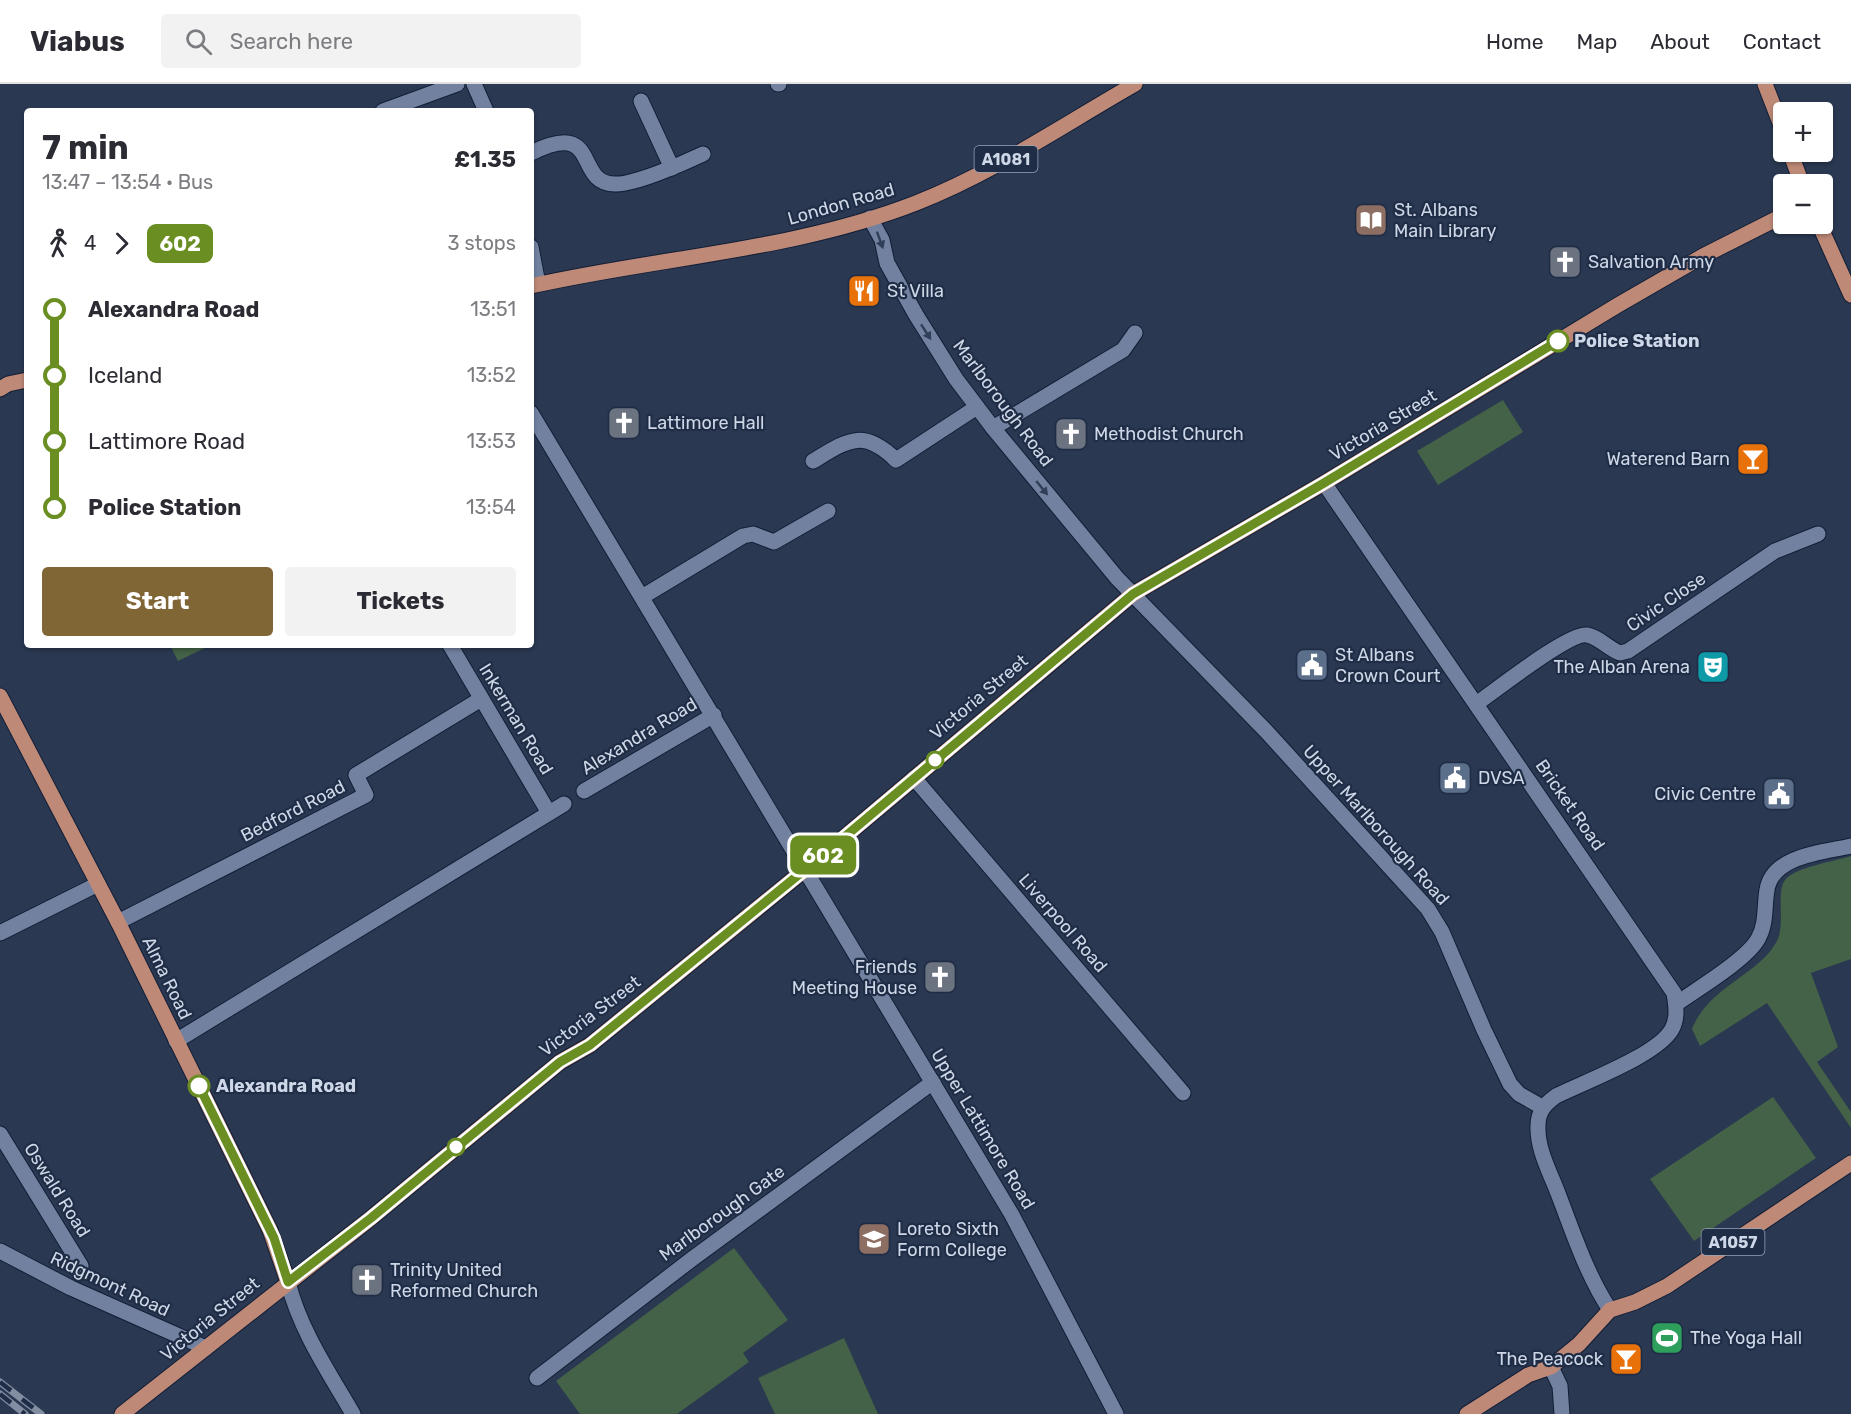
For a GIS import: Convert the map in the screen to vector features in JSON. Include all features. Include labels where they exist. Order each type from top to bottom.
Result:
[{"type":"main road","name":"London Road","points":[[535,285],[807,236],[915,203],[981,174],[1135,84]]},
{"type":"main road","points":[[1765,84],[1773,105]]},
{"type":"main road","name":"Victoria Street","points":[[122,1414],[364,1223],[560,1062],[598,1038],[804,870],[1133,594],[1324,483],[1618,304],[1773,221]]},
{"type":"main road","points":[[1824,234],[1851,295]]},
{"type":"main road","points":[[3,384],[24,380]]},
{"type":"main road","name":"Alma Road","points":[[0,696],[118,922],[274,1238],[288,1282]]},
{"type":"main road","name":"A1057","points":[[1467,1414],[1528,1375],[1551,1367],[1579,1344],[1610,1310],[1635,1302],[1667,1286],[1851,1163]]},
{"type":"street","points":[[391,108],[457,84]]},
{"type":"street","points":[[474,84],[485,108]]},
{"type":"street","points":[[641,100],[672,168]]},
{"type":"street","points":[[534,151],[552,142],[568,142],[580,151],[595,176],[615,185],[672,168],[702,154]]},
{"type":"street","name":"Marlborough Road","points":[[870,218],[882,240],[887,263],[916,315],[977,407],[1133,594]]},
{"type":"street","points":[[993,428],[1124,350],[1135,333]]},
{"type":"street","points":[[813,461],[842,443],[857,440],[870,440],[896,460],[977,407]]},
{"type":"street","name":"Upper Lattimore Road","points":[[534,418],[1012,1215],[1116,1414]]},
{"type":"street","name":"Bricket Road","points":[[1324,483],[1640,940],[1669,984],[1676,1004]]},
{"type":"street","points":[[642,597],[742,536],[753,534],[774,542],[828,511]]},
{"type":"street","name":"Civic Close","points":[[1476,704],[1560,644],[1579,635],[1589,635],[1620,653],[1628,651],[1775,551],[1818,534]]},
{"type":"street","name":"Upper Marlborough Road","points":[[1133,594],[1266,731],[1428,909],[1443,932],[1484,1030],[1510,1084],[1519,1094],[1542,1107]]},
{"type":"street","name":"Inkerman Road","points":[[452,648],[549,813]]},
{"type":"street","name":"Bedford Road","points":[[118,922],[366,795],[356,775],[481,699]]},
{"type":"street","name":"Alexandra Road","points":[[584,791],[714,715]]},
{"type":"street","name":"Liverpool Road","points":[[914,778],[1184,1093]]},
{"type":"street","points":[[176,1041],[564,804]]},
{"type":"street","points":[[1610,1310],[1594,1286],[1542,1150],[1538,1126],[1542,1107],[1556,1096],[1659,1045],[1673,1028],[1676,1004],[1750,950],[1762,929],[1768,885],[1782,866],[1799,858],[1851,846]]},
{"type":"street","points":[[0,933],[98,884]]},
{"type":"street","name":"Marlborough Gate","points":[[537,1378],[692,1259],[933,1083]]},
{"type":"street","name":"Oswald Road","points":[[0,1134],[81,1266]]},
{"type":"street","name":"Ridgmont Road","points":[[0,1251],[71,1288],[206,1348]]},
{"type":"street","points":[[288,1282],[304,1329],[353,1414]]},
{"type":"street","points":[[1551,1367],[1560,1386],[1562,1414]]},
{"type":"green space","points":[[1503,400],[1523,432],[1438,485],[1417,451]]},
{"type":"green space","points":[[172,648],[205,648],[178,661]]},
{"type":"green space","points":[[1851,856],[1851,959],[1811,973],[1838,1047],[1817,1062],[1851,1112],[1851,1128],[1767,1003],[1700,1046],[1692,1029],[1710,1002],[1759,963],[1777,941],[1781,926],[1781,891],[1786,879],[1807,868]]},
{"type":"green space","points":[[1773,1097],[1816,1158],[1694,1241],[1650,1179]]},
{"type":"green space","points":[[734,1248],[788,1320],[743,1353],[749,1362],[677,1414],[580,1414],[556,1381]]},
{"type":"green space","points":[[844,1338],[878,1414],[775,1414],[758,1378]]},
{"type":"railway","points":[[0,1382],[41,1414]]},
{"type":"railway","points":[[0,1394],[25,1414]]},
{"type":"bus line","name":"602","points":[[199,1086],[274,1238],[288,1282],[350,1235],[560,1062],[590,1045],[675,976],[829,850],[1133,594],[1324,483],[1558,341]]},
{"type":"place","name":"St. Albans Main Library","points":[[1371,220]]},
{"type":"place","name":"Salvation Army","points":[[1565,262]]},
{"type":"place","name":"St Villa","points":[[864,291]]},
{"type":"place","name":"Police Station","points":[[1558,341]]},
{"type":"place","name":"Lattimore Hall","points":[[624,423]]},
{"type":"place","name":"Methodist Church","points":[[1071,434]]},
{"type":"place","name":"Waterend Barn","points":[[1753,459]]},
{"type":"place","name":"St Albans Crown Court","points":[[1312,665]]},
{"type":"place","name":"The Alban Arena","points":[[1713,667]]},
{"type":"place","name":"DVSA","points":[[1455,778]]},
{"type":"place","name":"Civic Centre","points":[[1779,794]]},
{"type":"place","name":"Friends Meeting House","points":[[940,977]]},
{"type":"place","name":"Alexandra Road","points":[[199,1086]]},
{"type":"place","name":"Loreto Sixth Form College","points":[[874,1239]]},
{"type":"place","name":"Trinity United Reformed Church","points":[[367,1280]]},
{"type":"place","name":"The Yoga Hall","points":[[1667,1338]]},
{"type":"place","name":"The Peacock","points":[[1626,1359]]}]
